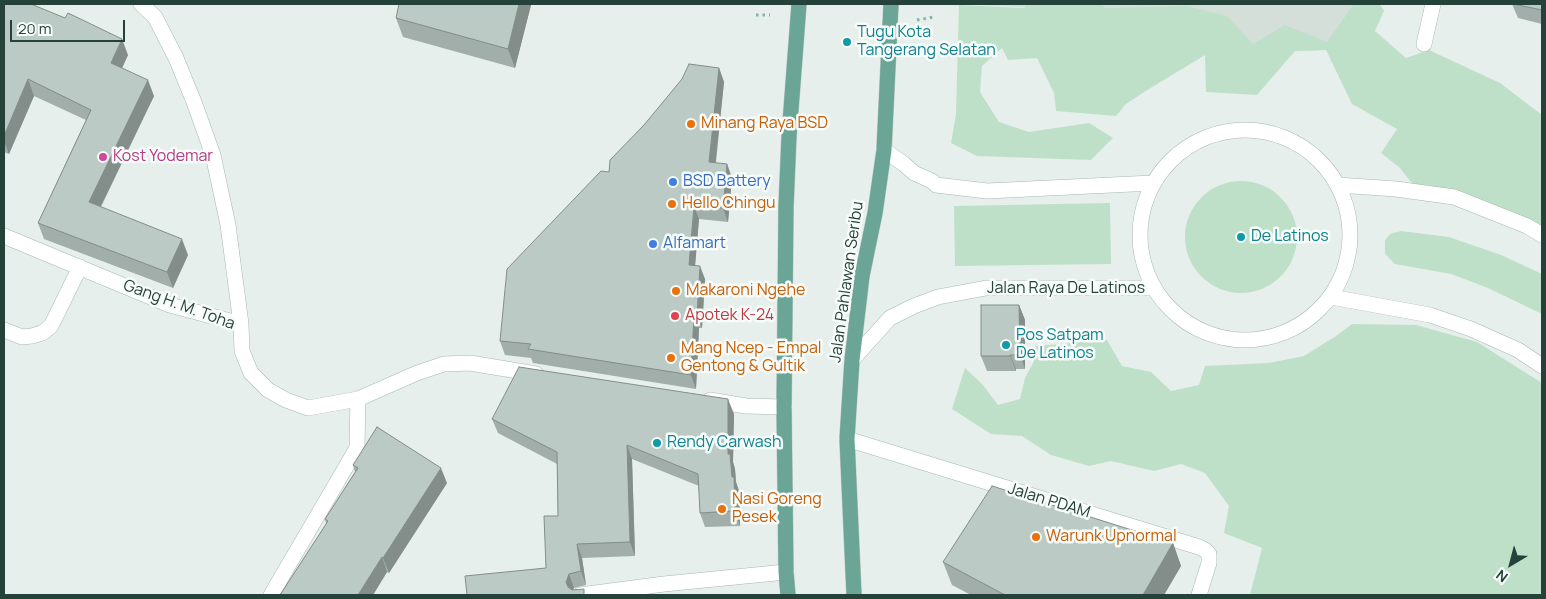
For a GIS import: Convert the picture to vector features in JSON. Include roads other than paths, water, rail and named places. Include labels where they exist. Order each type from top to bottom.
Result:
[{"type":"main road","points":[[788,595],[786,572],[784,407],[786,198],[799,4]]},
{"type":"main road","name":"Jalan Pahlawan Seribu","points":[[854,595],[847,439],[852,360],[862,276],[875,212],[884,150],[891,4]]},
{"type":"street","points":[[141,4],[155,17],[176,58],[213,155],[228,225],[241,324]]},
{"type":"street","points":[[1424,44],[1433,4]]},
{"type":"street","name":"Jalan Raya De Latinos","points":[[1230,131],[1261,131],[1292,141],[1319,160],[1338,185],[1348,213],[1351,242],[1345,271],[1331,297],[1310,318],[1284,333],[1255,340],[1226,338],[1197,328],[1173,311],[1154,288],[1143,262],[1140,236],[1143,208],[1153,183],[1173,158],[1199,140],[1230,131]]},
{"type":"street","points":[[884,150],[904,164],[914,174],[932,181],[936,185],[988,191],[1153,183]]},
{"type":"street","points":[[1338,185],[1396,188],[1454,197],[1511,219],[1542,234]]},
{"type":"street","name":"Gang H. M. Toha","points":[[4,236],[170,306],[241,324],[242,351],[251,373],[268,390],[286,400],[308,408],[358,399],[417,373],[444,364],[470,363],[549,376]]},
{"type":"street","points":[[4,330],[22,337],[42,333],[51,326],[80,267]]},
{"type":"street","name":"Jalan Raya De Latinos","points":[[852,360],[890,318],[938,297],[986,288],[1154,288]]},
{"type":"street","points":[[1331,297],[1430,314],[1503,343],[1518,350],[1542,366]]},
{"type":"street","points":[[697,398],[746,406],[784,407]]},
{"type":"street","points":[[271,595],[357,448],[358,399]]},
{"type":"street","name":"Jalan PDAM","points":[[847,439],[1199,547],[1209,554],[1209,563],[1200,595]]},
{"type":"street","points":[[580,595],[786,572]]},
{"type":"street","points":[[707,580],[708,595]]},
{"type":"place","name":"Tugu Kota Tangerang Selatan","points":[[847,42]]},
{"type":"place","name":"Minang Raya BSD","points":[[691,124]]},
{"type":"place","name":"Kost Yodemar","points":[[103,157]]},
{"type":"place","name":"BSD Battery","points":[[673,182]]},
{"type":"place","name":"Hello Chingu","points":[[672,204]]},
{"type":"place","name":"De Latinos","points":[[1241,237]]},
{"type":"place","name":"Alfamart","points":[[653,244]]},
{"type":"place","name":"Makaroni Ngehe","points":[[676,291]]},
{"type":"place","name":"Apotek K-24","points":[[675,316]]},
{"type":"place","name":"Pos Satpam De Latinos","points":[[1006,345]]},
{"type":"place","name":"Mang Ncep - Empal Gentong & Gultik","points":[[671,358]]},
{"type":"place","name":"Rendy Carwash","points":[[657,443]]},
{"type":"place","name":"Nasi Goreng Pesek","points":[[722,509]]},
{"type":"place","name":"Warunk Upnormal","points":[[1036,537]]}]
